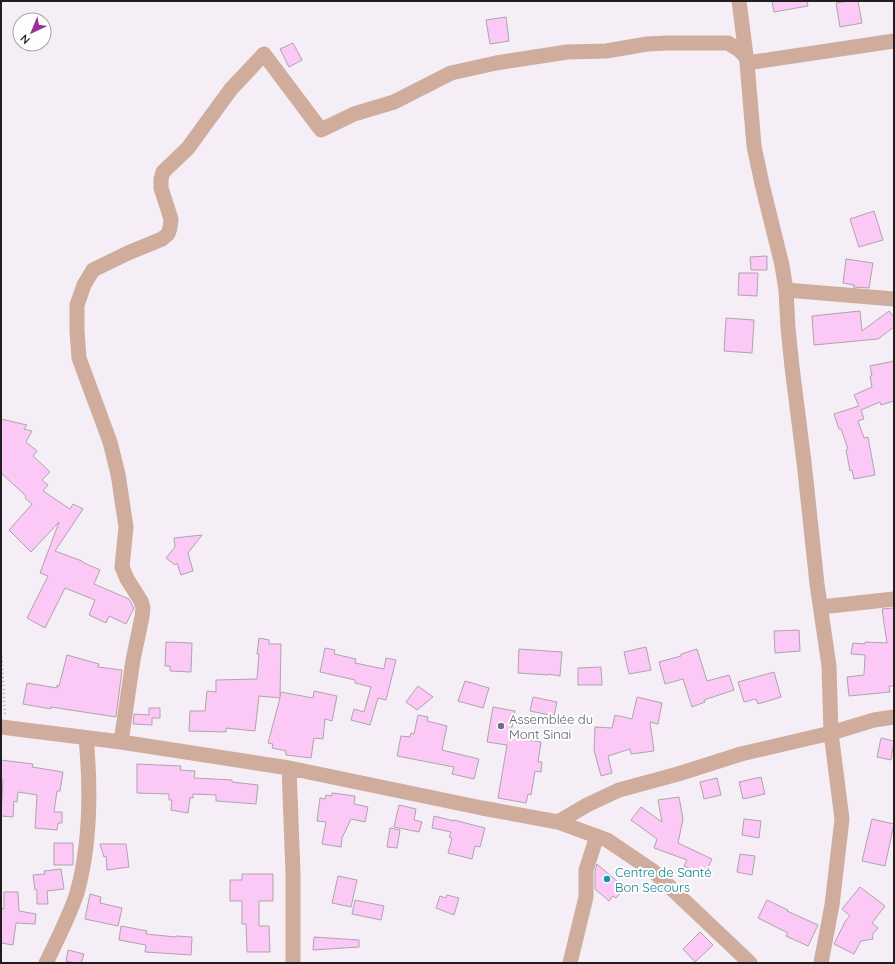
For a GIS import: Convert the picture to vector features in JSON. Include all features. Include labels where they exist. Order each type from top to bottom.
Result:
[{"type":"street","points":[[739,1],[747,60],[754,146],[782,265],[786,290],[792,367],[817,584],[829,666],[831,733],[842,819],[832,905],[821,963]]},
{"type":"street","points":[[747,60],[894,41]]},
{"type":"street","points":[[121,742],[133,660],[143,608],[141,601],[127,579],[122,567],[126,527],[118,474],[110,442],[79,358],[77,305],[84,284],[93,270],[128,253],[162,240],[168,234],[170,219],[161,188],[163,172],[188,148],[231,89],[264,54],[321,130],[354,114],[394,102],[451,73],[496,63],[567,52],[606,51],[647,44],[668,43],[728,43],[739,50],[747,60]]},
{"type":"street","points":[[786,290],[894,299]]},
{"type":"street","points":[[821,607],[894,599]]},
{"type":"street","points":[[558,822],[587,805],[619,790],[678,774],[741,754],[831,733],[874,720],[894,717]]},
{"type":"street","points":[[3,727],[121,742],[289,768],[558,822],[607,840],[653,871],[750,963]]},
{"type":"street","points":[[46,963],[62,930],[76,894],[84,864],[89,831],[90,801],[86,738]]},
{"type":"street","points":[[289,768],[293,873],[293,963]]},
{"type":"street","points":[[570,963],[586,897],[586,870],[597,836]]},
{"type":"path","points":[[1,653],[3,727]]},
{"type":"building","points":[[772,1],[807,1],[808,6],[774,12]]},
{"type":"building","points":[[858,1],[862,23],[840,27],[836,3]]},
{"type":"building","points":[[506,17],[509,41],[490,44],[486,20]]},
{"type":"building","points":[[293,43],[302,60],[289,67],[280,49]]},
{"type":"building","points":[[874,211],[883,240],[859,247],[850,219]]},
{"type":"building","points":[[767,256],[767,270],[751,270],[750,257]]},
{"type":"building","points":[[846,259],[873,263],[869,288],[853,287],[854,285],[843,283]]},
{"type":"building","points":[[739,273],[758,273],[757,296],[738,295]]},
{"type":"building","points":[[860,311],[862,331],[889,311],[894,317],[894,327],[878,339],[814,345],[812,316]]},
{"type":"building","points":[[726,318],[754,320],[752,353],[724,351]]},
{"type":"building","points":[[894,361],[894,401],[881,405],[880,402],[861,410],[864,419],[858,421],[864,438],[868,437],[875,475],[854,479],[852,470],[850,471],[846,450],[848,449],[834,414],[859,406],[854,395],[872,387],[870,366]]},
{"type":"building","points":[[1,419],[27,425],[24,429],[32,431],[26,442],[37,451],[33,456],[50,472],[42,480],[48,485],[43,491],[70,509],[73,504],[83,509],[55,551],[82,561],[100,570],[94,584],[129,599],[134,608],[126,624],[109,616],[106,623],[89,615],[95,600],[65,588],[45,628],[27,618],[48,576],[40,573],[59,522],[31,552],[9,530],[32,504],[25,498],[26,496],[1,473]]},
{"type":"building","points":[[202,535],[188,553],[193,571],[181,575],[177,563],[175,565],[166,558],[175,547],[174,538]]},
{"type":"building","points":[[894,608],[894,686],[889,686],[890,692],[849,696],[847,677],[864,675],[865,655],[851,654],[853,643],[887,643],[882,609]]},
{"type":"building","points":[[799,630],[800,651],[775,653],[774,631]]},
{"type":"building","points":[[259,638],[269,640],[269,644],[281,644],[280,697],[281,692],[313,698],[314,691],[337,696],[332,721],[325,719],[323,739],[314,738],[311,758],[286,755],[286,751],[272,748],[273,744],[268,743],[280,698],[259,696],[255,731],[226,728],[226,732],[189,731],[190,711],[205,711],[207,691],[216,692],[216,680],[257,679],[259,654],[257,654]]},
{"type":"building","points":[[166,642],[192,643],[191,672],[170,671],[170,666],[165,666]]},
{"type":"building","points":[[646,647],[651,670],[629,674],[624,652]]},
{"type":"building","points":[[325,648],[335,650],[334,654],[356,659],[355,663],[384,669],[386,658],[396,660],[386,700],[378,698],[370,725],[351,720],[354,709],[364,712],[371,687],[355,683],[355,680],[320,672]]},
{"type":"building","points":[[519,649],[562,652],[560,676],[518,673]]},
{"type":"building","points":[[697,649],[707,681],[729,675],[734,690],[704,700],[705,702],[692,707],[683,679],[665,684],[659,662],[681,656],[681,654]]},
{"type":"building","points":[[67,655],[99,664],[98,667],[122,670],[116,717],[23,704],[27,683],[57,688],[57,685],[59,686]]},
{"type":"building","points":[[601,667],[602,685],[578,685],[578,668]]},
{"type":"building","points":[[774,672],[781,697],[758,704],[756,699],[744,702],[738,682]]},
{"type":"building","points":[[465,681],[489,688],[483,708],[458,701]]},
{"type":"building","points":[[418,686],[433,697],[417,710],[406,702]]},
{"type":"building","points":[[533,697],[557,702],[554,716],[530,711]]},
{"type":"building","points":[[637,697],[662,703],[658,724],[650,722],[654,751],[631,754],[630,749],[608,756],[612,773],[601,776],[594,750],[595,727],[612,728],[615,715],[632,719]]},
{"type":"building","points":[[493,707],[515,711],[510,737],[541,742],[538,762],[542,762],[541,772],[535,771],[531,795],[528,794],[526,803],[498,798],[507,745],[487,742]]},
{"type":"building","points":[[149,708],[160,708],[160,718],[152,718],[152,725],[133,724],[134,714],[149,715]]},
{"type":"building","points":[[418,715],[428,717],[427,721],[447,726],[442,750],[479,759],[474,779],[452,774],[454,767],[397,756],[401,736],[410,737],[411,733],[414,734]]},
{"type":"building","points":[[881,738],[894,741],[891,760],[877,757]]},
{"type":"building","points":[[1,760],[33,764],[32,767],[63,772],[60,791],[57,791],[54,812],[62,812],[62,823],[58,823],[57,830],[35,828],[37,795],[18,792],[17,802],[14,801],[13,817],[1,816],[3,780],[1,779]]},
{"type":"building","points":[[137,764],[181,766],[180,770],[195,771],[194,778],[232,780],[232,782],[258,785],[256,804],[216,801],[216,795],[193,794],[193,798],[190,798],[188,813],[171,810],[172,800],[169,800],[169,794],[137,793]]},
{"type":"building","points":[[761,777],[765,794],[743,799],[739,782]]},
{"type":"building","points":[[717,778],[721,795],[704,799],[700,782]]},
{"type":"building","points":[[332,793],[355,796],[354,804],[368,807],[365,822],[351,819],[342,838],[341,847],[322,844],[326,822],[317,821],[320,798],[325,799],[326,795],[332,796]]},
{"type":"building","points":[[679,797],[683,819],[678,843],[712,859],[704,876],[684,866],[687,860],[654,848],[657,839],[631,820],[641,807],[662,822],[658,800]]},
{"type":"building","points":[[399,805],[416,809],[414,820],[422,822],[419,832],[394,827]]},
{"type":"building","points":[[434,816],[485,828],[480,847],[475,846],[472,859],[448,853],[452,838],[449,837],[451,832],[432,828]]},
{"type":"building","points":[[744,819],[761,821],[759,838],[742,835]]},
{"type":"building","points":[[872,819],[894,824],[885,866],[862,861]]},
{"type":"building","points":[[390,828],[400,830],[397,848],[387,847]]},
{"type":"building","points":[[54,843],[73,843],[73,865],[54,865]]},
{"type":"building","points":[[100,844],[126,844],[129,867],[107,870],[106,856],[104,857]]},
{"type":"building","points":[[740,854],[755,856],[752,875],[737,872]]},
{"type":"building","name":"Centre de Santé Bon Secours","points":[[597,864],[625,888],[616,898],[613,896],[609,901],[595,889],[595,871]]},
{"type":"building","points":[[61,869],[64,889],[47,891],[48,904],[37,904],[37,890],[35,890],[33,875],[45,874],[44,871]]},
{"type":"building","points":[[242,874],[273,874],[273,901],[259,901],[259,926],[269,926],[270,952],[247,952],[246,924],[242,924],[242,901],[230,901],[230,880],[242,880]]},
{"type":"building","points":[[338,876],[357,880],[351,907],[332,903]]},
{"type":"building","points":[[860,887],[885,906],[872,923],[878,928],[872,935],[873,939],[861,941],[854,954],[834,944],[846,920],[850,916],[842,909]]},
{"type":"building","points":[[4,892],[18,892],[19,911],[36,914],[35,924],[16,923],[13,945],[1,943],[1,908],[4,909]]},
{"type":"building","points":[[90,894],[101,897],[100,903],[122,908],[118,926],[85,919]]},
{"type":"building","points":[[447,895],[459,898],[454,915],[436,908],[440,896],[446,898]]},
{"type":"building","points":[[355,900],[384,906],[381,920],[352,914]]},
{"type":"building","points":[[767,900],[818,925],[808,946],[786,936],[788,933],[758,918]]},
{"type":"building","points":[[121,926],[147,931],[146,934],[192,937],[191,955],[145,952],[146,945],[119,940]]},
{"type":"building","points":[[700,932],[713,945],[695,962],[683,949]]},
{"type":"building","points":[[314,937],[359,940],[359,947],[313,950]]},
{"type":"building","points":[[68,950],[84,954],[81,963],[66,961]]},
{"type":"place","name":"Assemblée du Mont Sinai","points":[[501,726]]},
{"type":"place","name":"Centre de Santé Bon Secours","points":[[607,879]]}]
